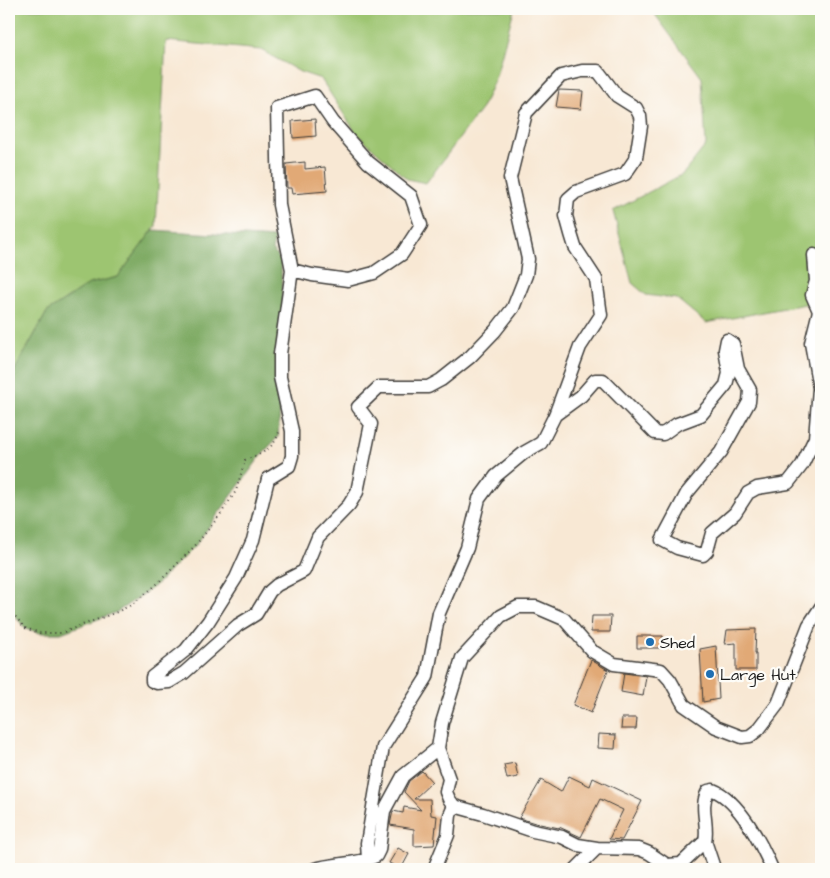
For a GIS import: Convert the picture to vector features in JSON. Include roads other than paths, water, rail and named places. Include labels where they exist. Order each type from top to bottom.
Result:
[{"type":"street","points":[[292,270],[348,280],[374,273],[402,254],[421,225],[411,196],[368,162],[333,122],[315,96],[277,108],[279,205],[292,270],[280,354],[280,377],[292,431],[292,456],[289,466],[268,479],[253,540],[236,578],[208,622],[186,650],[152,677],[152,681],[157,683],[168,682],[184,673],[238,625],[256,614],[270,591],[277,585],[304,571],[318,537],[349,505],[357,492],[371,424],[358,408],[379,387],[428,387],[441,380],[470,357],[495,331],[513,308],[526,275],[528,258],[510,178],[526,113],[561,76],[582,71],[598,72],[617,96],[636,108],[640,116],[641,126],[636,158],[625,174],[576,192],[568,199],[566,216],[571,234],[575,246],[596,279],[601,315],[580,347],[555,415],[541,443],[525,452],[496,476],[479,499],[467,548],[439,613],[427,676],[383,747],[367,843],[368,860]]},
{"type":"street","points":[[555,415],[581,396],[595,380],[603,380],[655,433],[663,434],[677,424],[701,415],[718,397],[726,385],[729,373],[725,350],[727,340],[732,344],[738,369],[750,390],[749,402],[721,452],[687,493],[662,540],[677,548],[703,555],[708,551],[712,533],[735,513],[748,493],[757,488],[788,483],[802,465],[815,438],[819,388],[811,343],[819,311],[812,295],[816,281],[814,255]]},
{"type":"street","points":[[772,869],[765,852],[750,826],[731,803],[713,790],[708,791],[703,806],[707,833],[705,841],[681,864],[667,865],[639,849],[597,848],[578,845],[562,837],[533,831],[454,806],[448,799],[446,792],[449,779],[438,748],[442,723],[462,658],[501,616],[518,607],[536,607],[564,618],[592,650],[614,664],[661,670],[670,680],[684,705],[716,727],[742,737],[750,736],[778,704],[809,625],[821,607]]},
{"type":"street","points":[[315,869],[368,860],[376,856],[379,850],[384,811],[403,776],[438,748]]},
{"type":"street","points":[[434,869],[448,835],[450,814],[454,806]]},
{"type":"street","points":[[705,841],[713,865]]},
{"type":"street","points":[[576,869],[597,848]]},
{"type":"place","name":"Shed","points":[[650,642]]},
{"type":"place","name":"Large Hut","points":[[710,674]]}]
